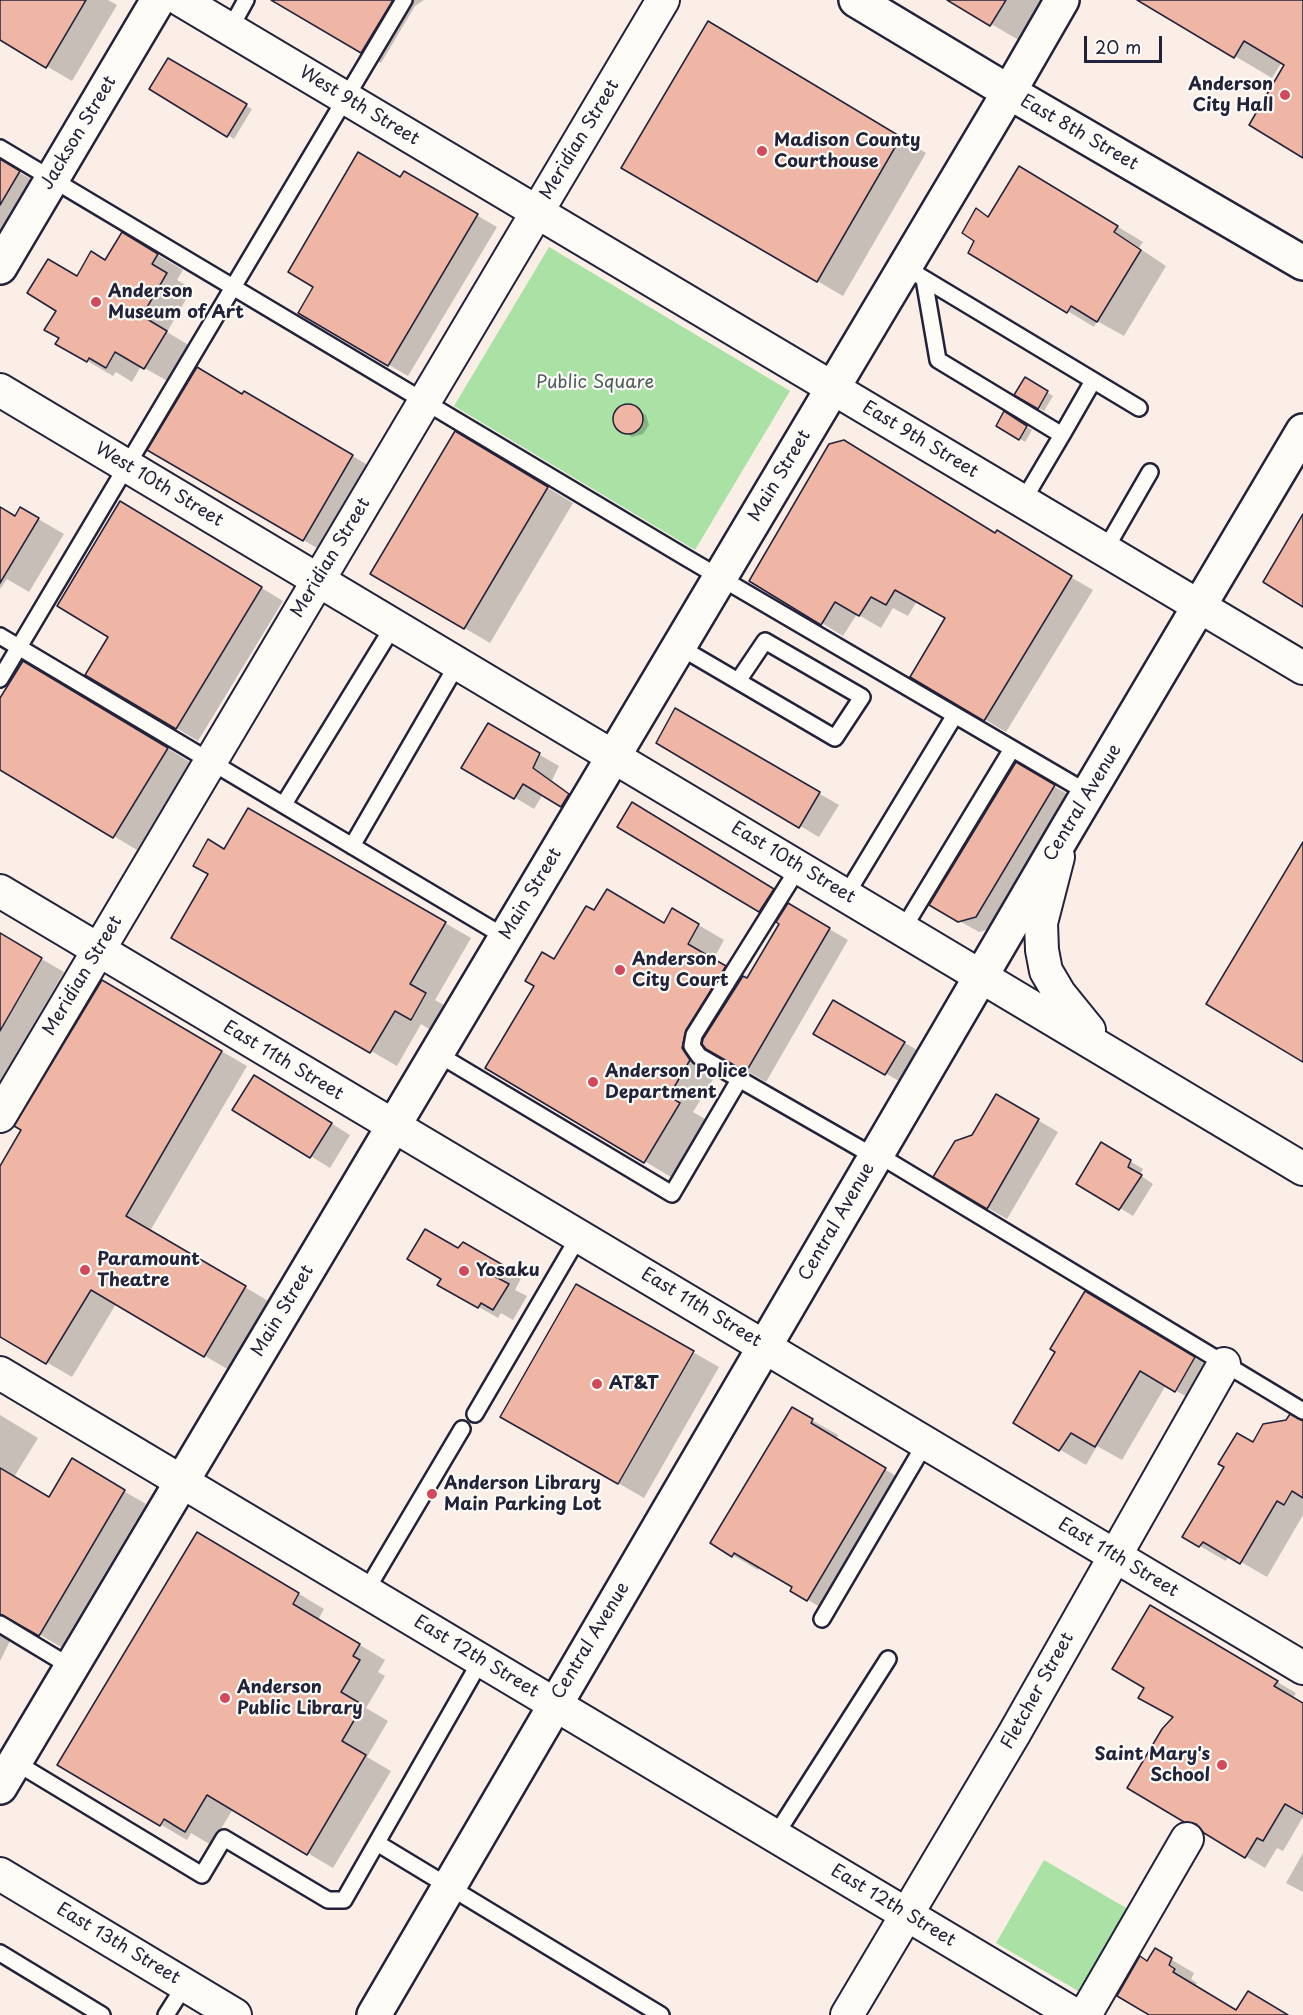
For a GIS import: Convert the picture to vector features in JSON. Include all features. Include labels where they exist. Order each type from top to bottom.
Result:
[{"type":"street","name":"Jackson Street","points":[[0,267],[159,0]]},
{"type":"street","name":"West 9th Street","points":[[181,0],[537,212]]},
{"type":"street","name":"Meridian Street","points":[[0,1116],[663,0]]},
{"type":"street","name":"East 8th Street","points":[[856,0],[1009,92],[1303,262]]},
{"type":"street","name":"Main Street","points":[[8,1775],[832,388],[914,273],[1009,92],[1062,0]]},
{"type":"street","name":"East 9th Street","points":[[537,212],[1303,668]]},
{"type":"street","name":"West 10th Street","points":[[0,390],[318,579]]},
{"type":"street","name":"Central Avenue","points":[[374,2015],[450,1887],[554,1703],[1303,431]]},
{"type":"street","name":"East 10th Street","points":[[318,579],[1303,1168]]},
{"type":"street","points":[[1067,829],[1048,888],[1041,923],[1042,950],[1046,971],[1080,1021],[1102,1044],[1136,1069]]},
{"type":"street","name":"East 11th Street","points":[[0,891],[1303,1668]]},
{"type":"street","name":"Fletcher Street","points":[[847,2015],[1014,1734],[1224,1364]]},
{"type":"street","name":"East 12th Street","points":[[0,1373],[1075,2015]]},
{"type":"street","points":[[1085,2015],[1187,1839]]},
{"type":"street","name":"East 13th Street","points":[[0,1874],[235,2015]]},
{"type":"lane","points":[[230,29],[246,0]]},
{"type":"lane","points":[[0,679],[404,0]]},
{"type":"lane","points":[[0,148],[720,578],[1088,793]]},
{"type":"lane","points":[[914,273],[1139,408]]},
{"type":"lane","points":[[914,273],[938,360],[1062,435]]},
{"type":"lane","points":[[1023,501],[1093,381]]},
{"type":"lane","points":[[1105,550],[1150,472]]},
{"type":"lane","points":[[284,804],[394,625]]},
{"type":"lane","points":[[0,636],[505,937]]},
{"type":"lane","points":[[678,646],[835,738],[862,697],[765,641],[738,681]]},
{"type":"lane","points":[[352,846],[458,663]]},
{"type":"lane","points":[[846,895],[954,715]]},
{"type":"lane","points":[[903,929],[1012,749]]},
{"type":"lane","points":[[799,867],[694,1035],[692,1046],[699,1056],[876,1156],[1303,1411]]},
{"type":"lane","points":[[436,1053],[672,1194],[739,1080]]},
{"type":"lane","points":[[475,1414],[579,1236]]},
{"type":"lane","points":[[366,1591],[462,1429]]},
{"type":"lane","points":[[822,1620],[926,1442]]},
{"type":"lane","points":[[0,1624],[71,1667]]},
{"type":"lane","points":[[775,1836],[888,1659]]},
{"type":"lane","points":[[8,1775],[202,1875],[224,1838],[328,1900],[344,1900],[481,1660]]},
{"type":"lane","points":[[377,1843],[661,2015]]},
{"type":"lane","points":[[0,1953],[102,2015]]},
{"type":"lane","points":[[166,2015],[185,1985]]},
{"type":"green space","name":"Public Square","points":[[549,247],[790,391],[695,550],[454,406]]},
{"type":"green space","points":[[1044,1860],[1133,1912],[1085,1995],[996,1943]]},
{"type":"building","points":[[0,0],[86,0],[46,68],[0,40]]},
{"type":"building","points":[[271,0],[393,0],[361,53]]},
{"type":"building","points":[[947,0],[1006,0],[990,26]]},
{"type":"building","name":"Anderson City Hall","points":[[1137,0],[1303,0],[1303,158],[1249,125],[1284,65],[1244,41],[1234,58]]},
{"type":"building","name":"Madison County Courthouse","points":[[708,21],[901,137],[817,282],[621,168]]},
{"type":"building","points":[[168,58],[247,104],[227,137],[149,89]]},
{"type":"building","points":[[358,152],[400,177],[404,171],[478,214],[388,366],[298,313],[313,287],[288,272]]},
{"type":"building","points":[[0,159],[20,171],[0,205]]},
{"type":"building","points":[[1019,166],[1118,226],[1114,232],[1141,250],[1097,322],[1071,306],[1067,313],[968,253],[974,241],[962,233],[976,208],[988,217]]},
{"type":"building","name":"Anderson Museum of Art","points":[[122,232],[158,254],[152,264],[167,273],[142,316],[167,331],[144,369],[115,352],[106,368],[89,358],[87,362],[55,344],[59,338],[44,330],[56,311],[27,293],[48,259],[77,276],[91,251],[105,260]]},
{"type":"building","points":[[197,367],[242,394],[244,391],[353,455],[303,541],[147,450]]},
{"type":"building","points":[[1025,377],[1048,391],[1038,409],[1014,395]]},
{"type":"building","points":[[628,404],[634,405],[642,413],[642,425],[634,433],[628,434],[622,433],[614,425],[613,419],[614,413],[622,405]]},
{"type":"building","points":[[1004,411],[1027,426],[1019,440],[996,426]]},
{"type":"building","points":[[455,431],[548,487],[464,629],[370,574]]},
{"type":"building","points":[[844,440],[995,533],[997,530],[1072,576],[984,721],[910,677],[945,618],[895,590],[886,605],[871,597],[859,616],[835,602],[821,625],[749,581],[829,444]]},
{"type":"building","points":[[120,501],[262,587],[176,729],[85,675],[108,637],[57,606]]},
{"type":"building","points":[[0,507],[15,516],[20,507],[39,518],[0,583]]},
{"type":"building","points":[[1303,514],[1303,607],[1263,582]]},
{"type":"building","points":[[23,661],[168,748],[113,838],[0,770],[0,698]]},
{"type":"building","points":[[675,708],[820,792],[799,828],[656,743]]},
{"type":"building","points":[[488,723],[540,753],[533,768],[569,794],[561,807],[523,784],[514,799],[461,768]]},
{"type":"building","points":[[1016,762],[1055,785],[976,917],[958,922],[929,905]]},
{"type":"building","points":[[632,802],[774,889],[759,912],[617,827]]},
{"type":"building","points":[[248,808],[446,922],[410,984],[426,993],[411,1020],[395,1011],[370,1053],[171,938],[208,874],[193,866],[208,839],[224,849]]},
{"type":"building","points":[[1303,842],[1303,1062],[1206,1004]]},
{"type":"building","points":[[607,889],[664,923],[672,908],[699,924],[688,944],[726,966],[686,1030],[682,1048],[690,1060],[669,1096],[680,1103],[644,1163],[485,1068],[534,986],[525,981],[542,952],[554,959],[586,906],[594,910]]},
{"type":"building","points":[[788,903],[830,928],[746,1072],[706,1049],[702,1044],[703,1039],[743,976],[747,978],[779,924],[776,922]]},
{"type":"building","points":[[0,933],[42,958],[0,1031]]},
{"type":"building","points":[[102,980],[222,1051],[126,1216],[246,1286],[204,1357],[91,1290],[46,1364],[0,1337],[0,1166],[21,1130],[14,1126]]},
{"type":"building","points":[[833,1000],[905,1042],[885,1075],[813,1034]]},
{"type":"building","points":[[254,1075],[332,1123],[310,1158],[232,1110]]},
{"type":"building","points":[[996,1094],[1039,1119],[987,1209],[933,1177],[955,1141],[972,1135]]},
{"type":"building","points":[[1101,1142],[1131,1160],[1128,1167],[1142,1175],[1119,1210],[1076,1184]]},
{"type":"building","name":"Yosaku","points":[[425,1229],[458,1248],[463,1242],[503,1265],[496,1277],[509,1284],[493,1310],[481,1303],[478,1308],[437,1285],[441,1279],[407,1259]]},
{"type":"building","name":"AT&T","points":[[576,1284],[694,1351],[618,1484],[500,1417]]},
{"type":"building","points":[[1085,1291],[1195,1357],[1175,1392],[1140,1371],[1095,1447],[1071,1433],[1059,1451],[1013,1423],[1055,1352],[1050,1349]]},
{"type":"building","points":[[792,1407],[813,1419],[811,1423],[886,1468],[807,1601],[790,1591],[792,1587],[734,1553],[732,1557],[710,1543]]},
{"type":"building","points":[[1290,1414],[1303,1421],[1303,1498],[1292,1491],[1284,1505],[1277,1501],[1240,1564],[1203,1542],[1199,1547],[1182,1537],[1224,1467],[1218,1464],[1237,1433],[1253,1442],[1263,1424],[1286,1420]]},
{"type":"building","points":[[72,1458],[125,1490],[39,1636],[0,1614],[0,1468],[49,1497]]},
{"type":"building","name":"Anderson Public Library","points":[[197,1532],[299,1593],[293,1604],[360,1644],[353,1656],[360,1660],[341,1692],[363,1705],[342,1741],[366,1755],[307,1855],[207,1795],[185,1832],[164,1819],[160,1826],[57,1765]]},
{"type":"building","name":"Saint Mary's School","points":[[1150,1605],[1278,1681],[1274,1686],[1303,1703],[1303,1814],[1285,1804],[1263,1841],[1257,1838],[1245,1858],[1204,1833],[1196,1824],[1184,1822],[1127,1788],[1162,1729],[1173,1717],[1138,1698],[1144,1688],[1112,1669]]},
{"type":"building","points":[[1155,1948],[1172,1958],[1169,1965],[1175,1969],[1173,1972],[1236,2010],[1248,1991],[1288,2015],[1149,2015],[1117,1996],[1140,1956],[1147,1961]]},
{"type":"place","name":"Anderson City Hall","points":[[1285,95]]},
{"type":"place","name":"Madison County Courthouse","points":[[762,151]]},
{"type":"place","name":"Anderson Museum of Art","points":[[96,302]]},
{"type":"place","name":"Anderson City Court","points":[[620,970]]},
{"type":"place","name":"Anderson Police Department","points":[[593,1082]]},
{"type":"place","name":"Paramount Theatre","points":[[85,1270]]},
{"type":"place","name":"Yosaku","points":[[464,1271]]},
{"type":"place","name":"AT&T","points":[[597,1384]]},
{"type":"place","name":"Anderson Library Main Parking Lot","points":[[432,1494]]},
{"type":"place","name":"Anderson Public Library","points":[[225,1698]]},
{"type":"place","name":"Saint Mary's School","points":[[1222,1765]]}]
